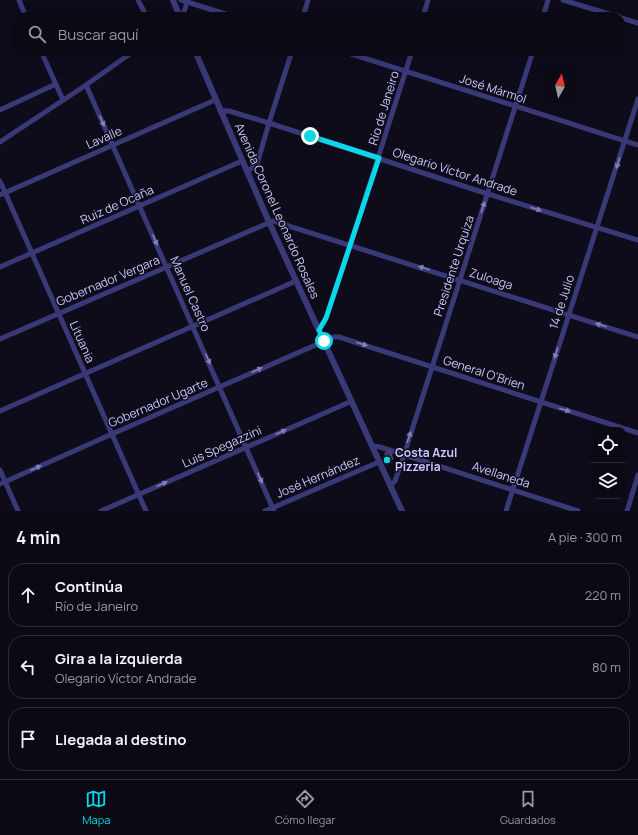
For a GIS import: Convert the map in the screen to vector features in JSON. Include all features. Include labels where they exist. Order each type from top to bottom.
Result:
[{"type":"street","points":[[19,0],[24,12]]},
{"type":"street","points":[[138,0],[144,12]]},
{"type":"street","points":[[173,0],[179,12]]},
{"type":"street","points":[[181,0],[220,12]]},
{"type":"street","points":[[304,12],[308,0]]},
{"type":"street","points":[[424,12],[428,0]]},
{"type":"street","points":[[544,12],[548,0]]},
{"type":"street","points":[[563,0],[603,12]]},
{"type":"street","points":[[183,12],[187,1]]},
{"type":"street","points":[[626,19],[638,23]]},
{"type":"street","points":[[43,56],[63,100]]},
{"type":"street","points":[[0,142],[127,56]]},
{"type":"street","name":"Avenida Coronel Leonardo Rosales","points":[[197,56],[269,222],[402,511]]},
{"type":"street","points":[[248,172],[257,164],[290,56]]},
{"type":"street","name":"José Mármol","points":[[358,56],[638,145]]},
{"type":"street","name":"Río de Janeiro","points":[[319,330],[326,318],[379,158],[410,56]]},
{"type":"street","name":"Presidente Urquiza","points":[[390,486],[395,481],[404,455],[531,56]]},
{"type":"street","points":[[0,110],[56,84]]},
{"type":"street","name":"Manuel Castro","points":[[86,85],[274,509]]},
{"type":"street","name":"14 de Julio","points":[[506,511],[638,99]]},
{"type":"street","name":"Lavalle","points":[[3,194],[216,100]]},
{"type":"street","name":"Olegario Víctor Andrade","points":[[220,111],[229,111],[269,123],[488,194],[638,240]]},
{"type":"street","name":"Ruiz de Ocaña","points":[[0,267],[242,161]]},
{"type":"street","name":"Lituania","points":[[0,181],[3,194],[32,253],[146,511]]},
{"type":"street","name":"Zuloaga","points":[[269,222],[277,221],[350,246],[638,337]]},
{"type":"street","name":"Gobernador Vergara","points":[[0,339],[269,222]]},
{"type":"street","points":[[0,411],[296,281]]},
{"type":"street","name":"General O'Brien","points":[[324,341],[339,337],[638,433]]},
{"type":"street","name":"Gobernador Ugarte","points":[[3,483],[324,341]]},
{"type":"street","name":"Luis Spegazzini","points":[[101,511],[352,401]]},
{"type":"street","name":"Avellaneda","points":[[372,446],[380,447],[513,490],[566,509],[578,511]]},
{"type":"street","name":"José Hernández","points":[[265,511],[274,509],[379,462]]},
{"type":"street","points":[[0,470],[3,483],[18,511]]},
{"type":"street","points":[[627,511],[638,475]]},
{"type":"building","points":[[390,451],[393,459],[388,462],[385,453]]},
{"type":"place","name":"Costa Azul Pizzeria","points":[[387,460]]},
{"type":"route","points":[[310,136],[379,158],[326,318],[319,330],[324,341]]}]
